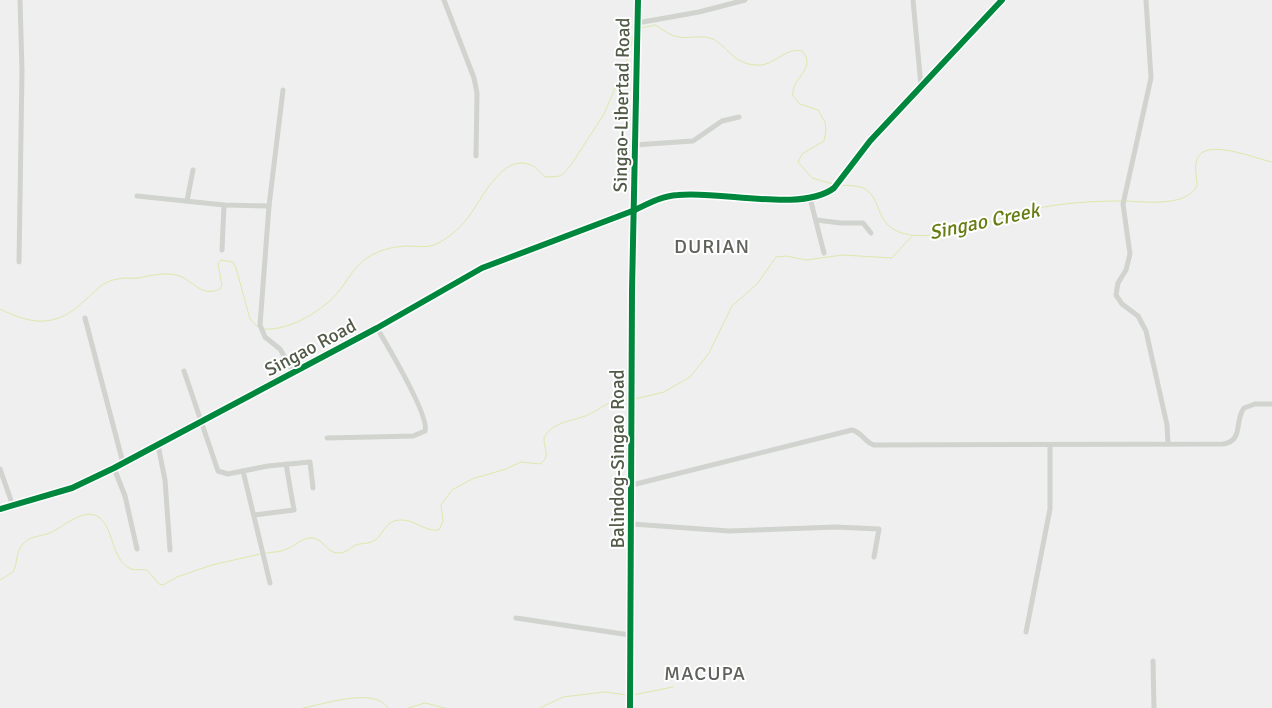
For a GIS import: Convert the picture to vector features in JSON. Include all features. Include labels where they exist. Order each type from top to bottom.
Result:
[{"type":"street","points":[[19,262],[22,89],[20,0]]},
{"type":"street","points":[[444,0],[474,78],[477,93],[476,156]]},
{"type":"street","name":"Singao-Libertad Road","points":[[635,210],[634,145],[638,0]]},
{"type":"street","points":[[637,22],[699,12],[745,0]]},
{"type":"street","points":[[913,0],[921,86]]},
{"type":"street","points":[[635,210],[657,200],[679,194],[810,198],[820,196],[834,188],[870,141],[1002,0]]},
{"type":"street","points":[[1146,0],[1151,78],[1123,204],[1130,254],[1129,262],[1118,283],[1116,294],[1122,304],[1138,316],[1146,331],[1167,425],[1168,443]]},
{"type":"street","points":[[283,90],[269,206],[260,325],[263,334],[280,348],[294,373]]},
{"type":"street","points":[[634,145],[693,141],[722,121],[739,117]]},
{"type":"street","points":[[187,202],[192,170]]},
{"type":"street","points":[[137,196],[224,205],[269,206]]},
{"type":"street","points":[[810,198],[824,253]]},
{"type":"street","points":[[222,250],[224,205]]},
{"type":"street","name":"Singao Road","points":[[0,509],[72,488],[114,468],[377,328],[482,268],[635,210]]},
{"type":"street","name":"Balindog-Singao Road","points":[[630,708],[632,283],[635,210]]},
{"type":"street","points":[[816,220],[862,223],[871,233]]},
{"type":"street","points":[[85,318],[123,463]]},
{"type":"street","points":[[327,438],[413,436],[425,431],[426,424],[418,403],[377,328]]},
{"type":"street","points":[[184,371],[218,471],[228,474],[310,462],[313,488]]},
{"type":"street","points":[[632,485],[852,430],[857,432],[868,443],[874,444],[1229,443],[1237,436],[1239,418],[1244,408],[1255,404],[1272,404]]},
{"type":"street","points":[[158,444],[165,480],[170,550]]},
{"type":"street","points":[[1026,632],[1048,518],[1050,444]]},
{"type":"street","points":[[254,515],[294,510],[286,464]]},
{"type":"street","points":[[114,468],[125,496],[137,548]]},
{"type":"street","points":[[0,469],[13,506]]},
{"type":"street","points":[[243,471],[270,583]]},
{"type":"street","points":[[632,524],[729,531],[836,527],[879,529],[874,557]]},
{"type":"street","points":[[516,618],[630,635]]},
{"type":"street","points":[[1153,662],[1154,708]]},
{"type":"waterway","name":"Singao Creek","points":[[641,28],[655,25],[676,36],[710,38],[721,44],[735,57],[748,64],[762,65],[784,54],[802,51],[807,63],[795,84],[793,96],[800,104],[818,110],[825,122],[826,131],[824,141],[802,154],[798,162],[812,178],[833,184]]},
{"type":"waterway","name":"Singao Creek","points":[[264,329],[285,327],[316,312],[333,298],[359,265],[376,253],[401,246],[432,246],[447,238],[466,220],[492,182],[510,166],[520,163],[531,165],[546,177],[561,176],[571,165],[604,114],[627,60],[634,34]]},
{"type":"waterway","name":"Singao Creek","points":[[1126,201],[1165,202],[1192,193],[1197,186],[1197,159],[1202,153],[1210,150],[1232,151],[1272,162]]},
{"type":"waterway","name":"Singao Creek","points":[[840,185],[860,187],[870,193],[884,220],[898,232],[924,236],[972,227],[1045,207],[1099,201],[1121,201]]},
{"type":"waterway","points":[[635,399],[664,392],[690,377],[709,353],[732,306],[757,284],[776,257],[786,256],[806,260],[843,255],[892,258],[912,236]]},
{"type":"waterway","name":"Singao Creek","points":[[0,309],[33,321],[54,320],[74,310],[100,287],[112,280],[161,274],[176,275],[202,290],[213,291],[220,289],[222,285],[218,264],[221,260],[233,262],[250,319],[258,327]]},
{"type":"waterway","points":[[266,553],[284,550],[309,538],[318,540],[335,553],[341,553],[356,545],[375,540],[390,523],[400,520],[410,521],[429,529],[439,530],[443,521],[441,505],[452,490],[472,479],[506,469],[521,462],[540,464],[546,455],[544,438],[552,429],[562,423],[592,413],[615,401],[629,399]]},
{"type":"waterway","points":[[0,580],[13,572],[20,547],[26,541],[47,534],[73,519],[87,514],[94,515],[105,523],[123,563],[131,569],[147,570],[159,584],[163,585],[177,577],[212,565],[260,554]]},
{"type":"waterway","points":[[633,695],[673,687]]},
{"type":"waterway","points":[[540,708],[563,697],[604,692],[627,695]]},
{"type":"waterway","points":[[303,708],[360,698],[372,698],[388,708]]},
{"type":"waterway","points":[[408,708],[425,703],[445,708]]},
{"type":"cycle path","points":[[630,708],[632,291],[638,0]]},
{"type":"cycle path","points":[[0,509],[72,488],[114,468],[377,328],[482,268],[635,210],[656,200],[672,196],[695,194],[759,199],[802,199],[820,195],[834,188],[870,141],[1002,0]]},
{"type":"district","name":"DURIAN","points":[[712,246]]},
{"type":"district","name":"MACUPA","points":[[705,673]]}]
